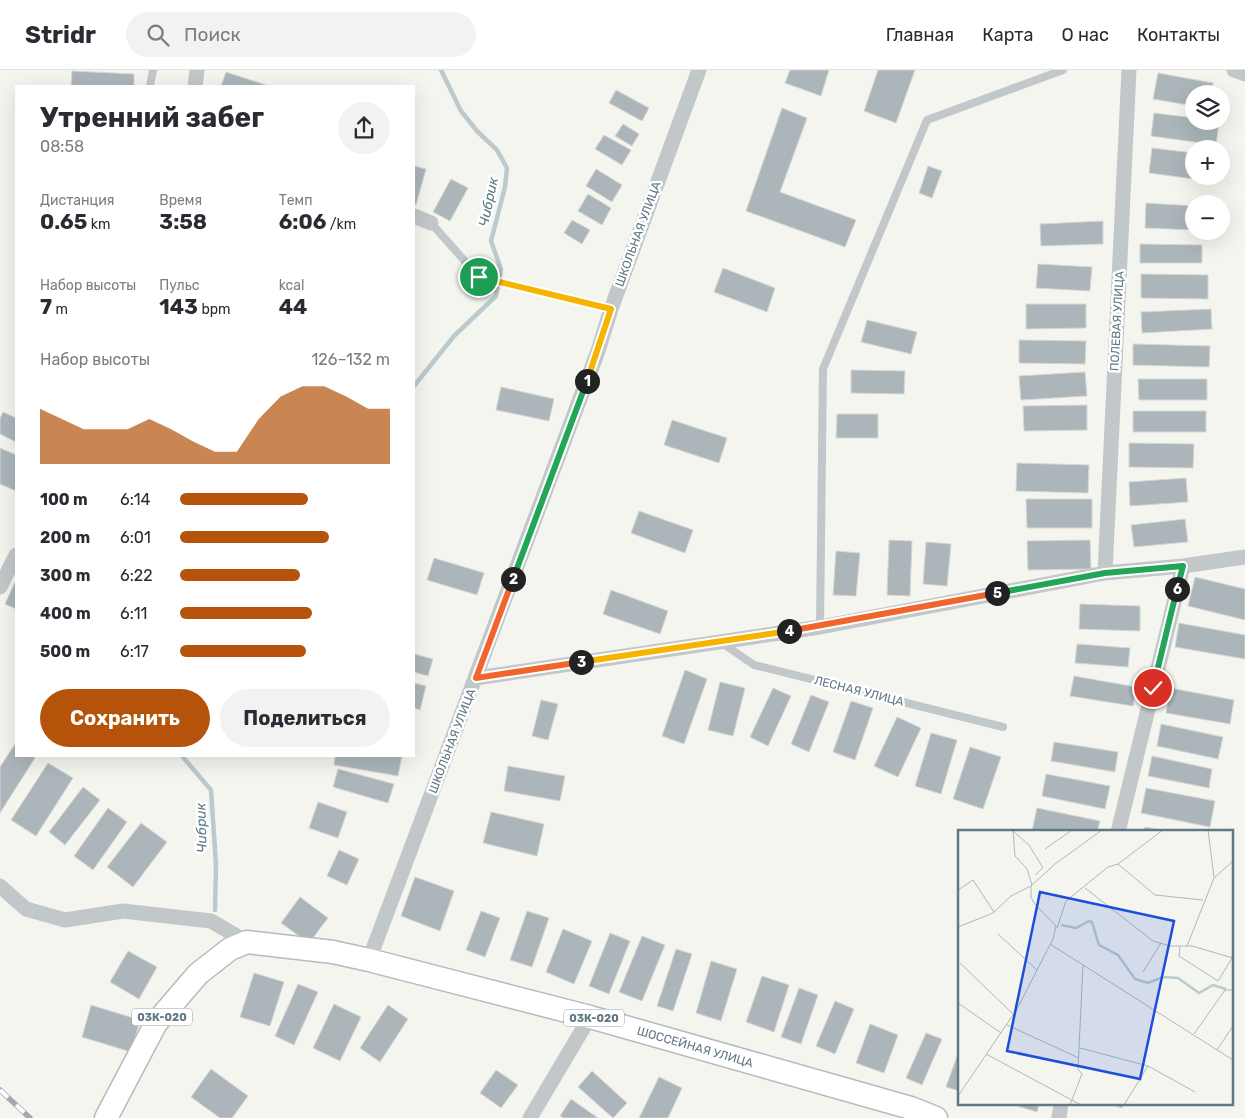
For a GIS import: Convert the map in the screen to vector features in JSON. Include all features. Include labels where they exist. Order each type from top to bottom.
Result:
[{"type":"main road","name":"ШОССЕЙНАЯ УЛИЦА","points":[[247,942],[332,952],[590,1016],[911,1108],[936,1118]]},
{"type":"main road","name":"03К-020","points":[[106,1118],[156,1023],[198,974],[230,949],[247,942]]},
{"type":"street","points":[[195,85],[197,70]]},
{"type":"street","name":"ШКОЛЬНАЯ УЛИЦА","points":[[369,960],[598,351],[611,309],[699,70]]},
{"type":"street","name":"ПОЛЕВАЯ УЛИЦА","points":[[1105,573],[1130,70]]},
{"type":"street","points":[[1234,70],[1245,74]]},
{"type":"street","points":[[415,216],[431,223]]},
{"type":"street","points":[[0,587],[15,558]]},
{"type":"street","points":[[476,678],[820,627],[1105,573],[1245,558]]},
{"type":"street","points":[[1118,830],[1183,566]]},
{"type":"street","points":[[0,886],[26,909],[64,920],[123,912],[212,921],[247,942]]},
{"type":"street","points":[[530,1118],[590,1016]]},
{"type":"lane","points":[[150,85],[153,70]]},
{"type":"lane","points":[[820,627],[823,369],[927,120],[1063,70]]},
{"type":"lane","points":[[431,223],[479,277],[611,309]]},
{"type":"lane","name":"ЛЕСНАЯ УЛИЦА","points":[[721,642],[754,664],[1003,727]]},
{"type":"building","points":[[790,70],[829,70],[821,96],[785,83]]},
{"type":"building","points":[[878,70],[915,70],[896,123],[864,111]]},
{"type":"building","points":[[72,71],[134,74],[134,85],[71,85]]},
{"type":"building","points":[[226,72],[266,85],[221,85]]},
{"type":"building","points":[[1158,73],[1213,83],[1213,85],[1185,85],[1185,104],[1153,99]]},
{"type":"building","points":[[616,90],[649,108],[642,121],[609,103]]},
{"type":"building","points":[[782,108],[807,118],[780,192],[856,220],[845,247],[746,211]]},
{"type":"building","points":[[1154,113],[1185,117],[1185,130],[1218,130],[1217,140],[1185,141],[1151,136]]},
{"type":"building","points":[[623,124],[639,134],[632,146],[615,136]]},
{"type":"building","points":[[604,135],[631,150],[622,165],[595,149]]},
{"type":"building","points":[[1152,148],[1185,152],[1185,178],[1149,173]]},
{"type":"building","points":[[415,166],[426,169],[415,204]]},
{"type":"building","points":[[928,166],[942,171],[932,198],[919,193]]},
{"type":"building","points":[[596,169],[622,185],[612,202],[586,186]]},
{"type":"building","points":[[451,179],[468,188],[450,221],[433,212]]},
{"type":"building","points":[[588,194],[611,208],[602,225],[578,211]]},
{"type":"building","points":[[1146,203],[1185,205],[1185,230],[1145,228]]},
{"type":"building","points":[[572,220],[590,230],[582,244],[564,233]]},
{"type":"building","points":[[1103,221],[1103,244],[1041,246],[1040,224]]},
{"type":"building","points":[[1140,244],[1202,245],[1202,263],[1140,263]]},
{"type":"building","points":[[1038,264],[1092,267],[1090,291],[1036,288]]},
{"type":"building","points":[[723,268],[775,288],[767,312],[714,292]]},
{"type":"building","points":[[1141,274],[1208,275],[1208,299],[1141,298]]},
{"type":"building","points":[[1026,304],[1086,304],[1086,328],[1026,329]]},
{"type":"building","points":[[1211,309],[1212,329],[1142,333],[1141,312]]},
{"type":"building","points":[[867,320],[917,332],[911,354],[861,342]]},
{"type":"building","points":[[1019,340],[1086,341],[1085,364],[1019,363]]},
{"type":"building","points":[[1133,344],[1210,346],[1209,367],[1133,365]]},
{"type":"building","points":[[851,370],[905,371],[904,394],[851,393]]},
{"type":"building","points":[[1085,372],[1087,396],[1021,400],[1019,376]]},
{"type":"building","points":[[1138,379],[1207,379],[1207,400],[1139,400]]},
{"type":"building","points":[[501,387],[554,399],[549,421],[496,410]]},
{"type":"building","points":[[1087,405],[1087,430],[1024,431],[1023,406]]},
{"type":"building","points":[[1133,411],[1206,411],[1206,432],[1133,432]]},
{"type":"building","points":[[3,412],[15,418],[15,442],[0,434],[0,418]]},
{"type":"building","points":[[837,414],[878,414],[878,438],[836,438]]},
{"type":"building","points":[[672,420],[727,438],[719,463],[664,445]]},
{"type":"building","points":[[1129,443],[1194,444],[1193,468],[1129,467]]},
{"type":"building","points":[[0,448],[15,455],[15,491],[0,484]]},
{"type":"building","points":[[1017,463],[1089,465],[1088,493],[1016,491]]},
{"type":"building","points":[[1186,478],[1188,502],[1130,506],[1129,482]]},
{"type":"building","points":[[1026,499],[1092,499],[1092,528],[1027,528]]},
{"type":"building","points":[[639,511],[693,530],[685,553],[631,533]]},
{"type":"building","points":[[1185,519],[1188,542],[1134,547],[1131,525]]},
{"type":"building","points":[[889,540],[912,541],[910,596],[887,595]]},
{"type":"building","points":[[1090,540],[1091,569],[1028,570],[1027,541]]},
{"type":"building","points":[[926,542],[951,544],[947,586],[923,584]]},
{"type":"building","points":[[836,551],[860,553],[856,596],[833,595]]},
{"type":"building","points":[[434,558],[484,573],[477,595],[427,580]]},
{"type":"building","points":[[1195,577],[1245,589],[1245,620],[1188,606]]},
{"type":"building","points":[[15,582],[15,609],[5,604]]},
{"type":"building","points":[[611,590],[668,611],[660,634],[603,614]]},
{"type":"building","points":[[1080,604],[1140,606],[1140,631],[1079,629]]},
{"type":"building","points":[[1179,623],[1245,635],[1245,659],[1175,647]]},
{"type":"building","points":[[1077,644],[1130,648],[1128,667],[1075,663]]},
{"type":"building","points":[[415,654],[433,659],[428,676],[415,672]]},
{"type":"building","points":[[685,670],[707,679],[684,744],[662,736]]},
{"type":"building","points":[[1074,676],[1136,687],[1133,706],[1070,696]]},
{"type":"building","points":[[720,682],[745,688],[733,736],[708,730]]},
{"type":"building","points":[[415,683],[426,686],[420,710],[415,708]]},
{"type":"building","points":[[773,688],[791,696],[768,746],[750,737]]},
{"type":"building","points":[[1170,688],[1234,700],[1230,724],[1166,713]]},
{"type":"building","points":[[811,695],[829,702],[809,752],[791,744]]},
{"type":"building","points":[[541,700],[558,704],[548,740],[532,736]]},
{"type":"building","points":[[851,701],[873,708],[855,760],[833,752]]},
{"type":"building","points":[[897,717],[921,728],[898,777],[874,766]]},
{"type":"building","points":[[1161,724],[1223,737],[1218,759],[1157,746]]},
{"type":"building","points":[[931,733],[957,740],[941,794],[915,786]]},
{"type":"building","points":[[1054,742],[1118,752],[1115,772],[1051,761]]},
{"type":"building","points":[[15,744],[15,757],[35,758],[0,813],[0,767]]},
{"type":"building","points":[[970,747],[1001,757],[983,809],[953,799]]},
{"type":"building","points":[[1152,756],[1212,769],[1209,788],[1148,776]]},
{"type":"building","points":[[335,757],[402,757],[398,776],[334,765]]},
{"type":"building","points":[[48,763],[73,778],[36,836],[11,820]]},
{"type":"building","points":[[508,766],[565,776],[560,801],[504,791]]},
{"type":"building","points":[[338,769],[394,784],[388,803],[333,787]]},
{"type":"building","points":[[1046,774],[1110,786],[1105,809],[1042,796]]},
{"type":"building","points":[[83,787],[100,800],[65,845],[49,832]]},
{"type":"building","points":[[1146,788],[1215,801],[1210,827],[1141,813]]},
{"type":"building","points":[[318,802],[347,812],[338,838],[309,828]]},
{"type":"building","points":[[108,808],[127,822],[93,870],[74,856]]},
{"type":"building","points":[[1037,808],[1100,821],[1098,830],[1032,830]]},
{"type":"building","points":[[491,812],[544,824],[537,856],[483,843]]},
{"type":"building","points":[[141,823],[167,842],[133,887],[107,867]]},
{"type":"building","points":[[1145,827],[1161,830],[1144,830]]},
{"type":"building","points":[[339,850],[359,859],[347,885],[327,876]]},
{"type":"building","points":[[415,877],[454,891],[440,931],[401,916]]},
{"type":"building","points":[[300,897],[328,918],[309,943],[281,923]]},
{"type":"building","points":[[481,911],[500,918],[485,957],[466,950]]},
{"type":"building","points":[[527,911],[549,918],[532,967],[510,960]]},
{"type":"building","points":[[563,929],[592,941],[574,984],[546,972]]},
{"type":"building","points":[[610,933],[630,941],[609,994],[589,986]]},
{"type":"building","points":[[642,936],[665,945],[642,1001],[619,992]]},
{"type":"building","points":[[676,949],[692,954],[673,1011],[657,1006]]},
{"type":"building","points":[[128,951],[157,967],[139,999],[110,982]]},
{"type":"building","points":[[711,961],[737,969],[721,1021],[696,1013]]},
{"type":"building","points":[[254,973],[284,982],[270,1026],[240,1017]]},
{"type":"building","points":[[762,976],[789,985],[774,1032],[746,1022]]},
{"type":"building","points":[[298,984],[318,992],[294,1045],[275,1036]]},
{"type":"building","points":[[799,988],[818,995],[801,1044],[781,1037]]},
{"type":"building","points":[[835,1001],[854,1009],[835,1054],[816,1046]]},
{"type":"building","points":[[334,1004],[361,1017],[340,1061],[313,1048]]},
{"type":"building","points":[[91,1005],[140,1020],[131,1052],[82,1037]]},
{"type":"building","points":[[388,1005],[408,1019],[380,1062],[360,1048]]},
{"type":"building","points":[[870,1024],[898,1035],[884,1073],[856,1063]]},
{"type":"building","points":[[926,1033],[942,1039],[922,1085],[906,1078]]},
{"type":"building","points":[[958,1054],[958,1091],[946,1087]]},
{"type":"building","points":[[211,1069],[248,1096],[232,1118],[220,1118],[191,1097]]},
{"type":"building","points":[[496,1070],[518,1085],[501,1108],[480,1093]]},
{"type":"building","points":[[592,1071],[627,1103],[613,1118],[578,1087]]},
{"type":"building","points":[[659,1077],[682,1088],[668,1118],[639,1118]]},
{"type":"building","points":[[571,1099],[598,1118],[563,1118],[560,1116]]},
{"type":"building","points":[[1018,1106],[1038,1106],[1037,1112]]},
{"type":"waterway","name":"Чибрик","points":[[415,385],[454,336],[496,296],[501,269],[491,241],[505,187],[507,168],[497,150],[477,131],[461,111],[441,70]]},
{"type":"waterway","name":"Чибрик","points":[[183,757],[211,790],[216,865],[215,910]]},
{"type":"railway","points":[[0,1090],[30,1118]]},
{"type":"route","points":[[479,277],[611,309],[598,351],[476,678],[820,627],[1105,573],[1183,566],[1153,688]]}]
